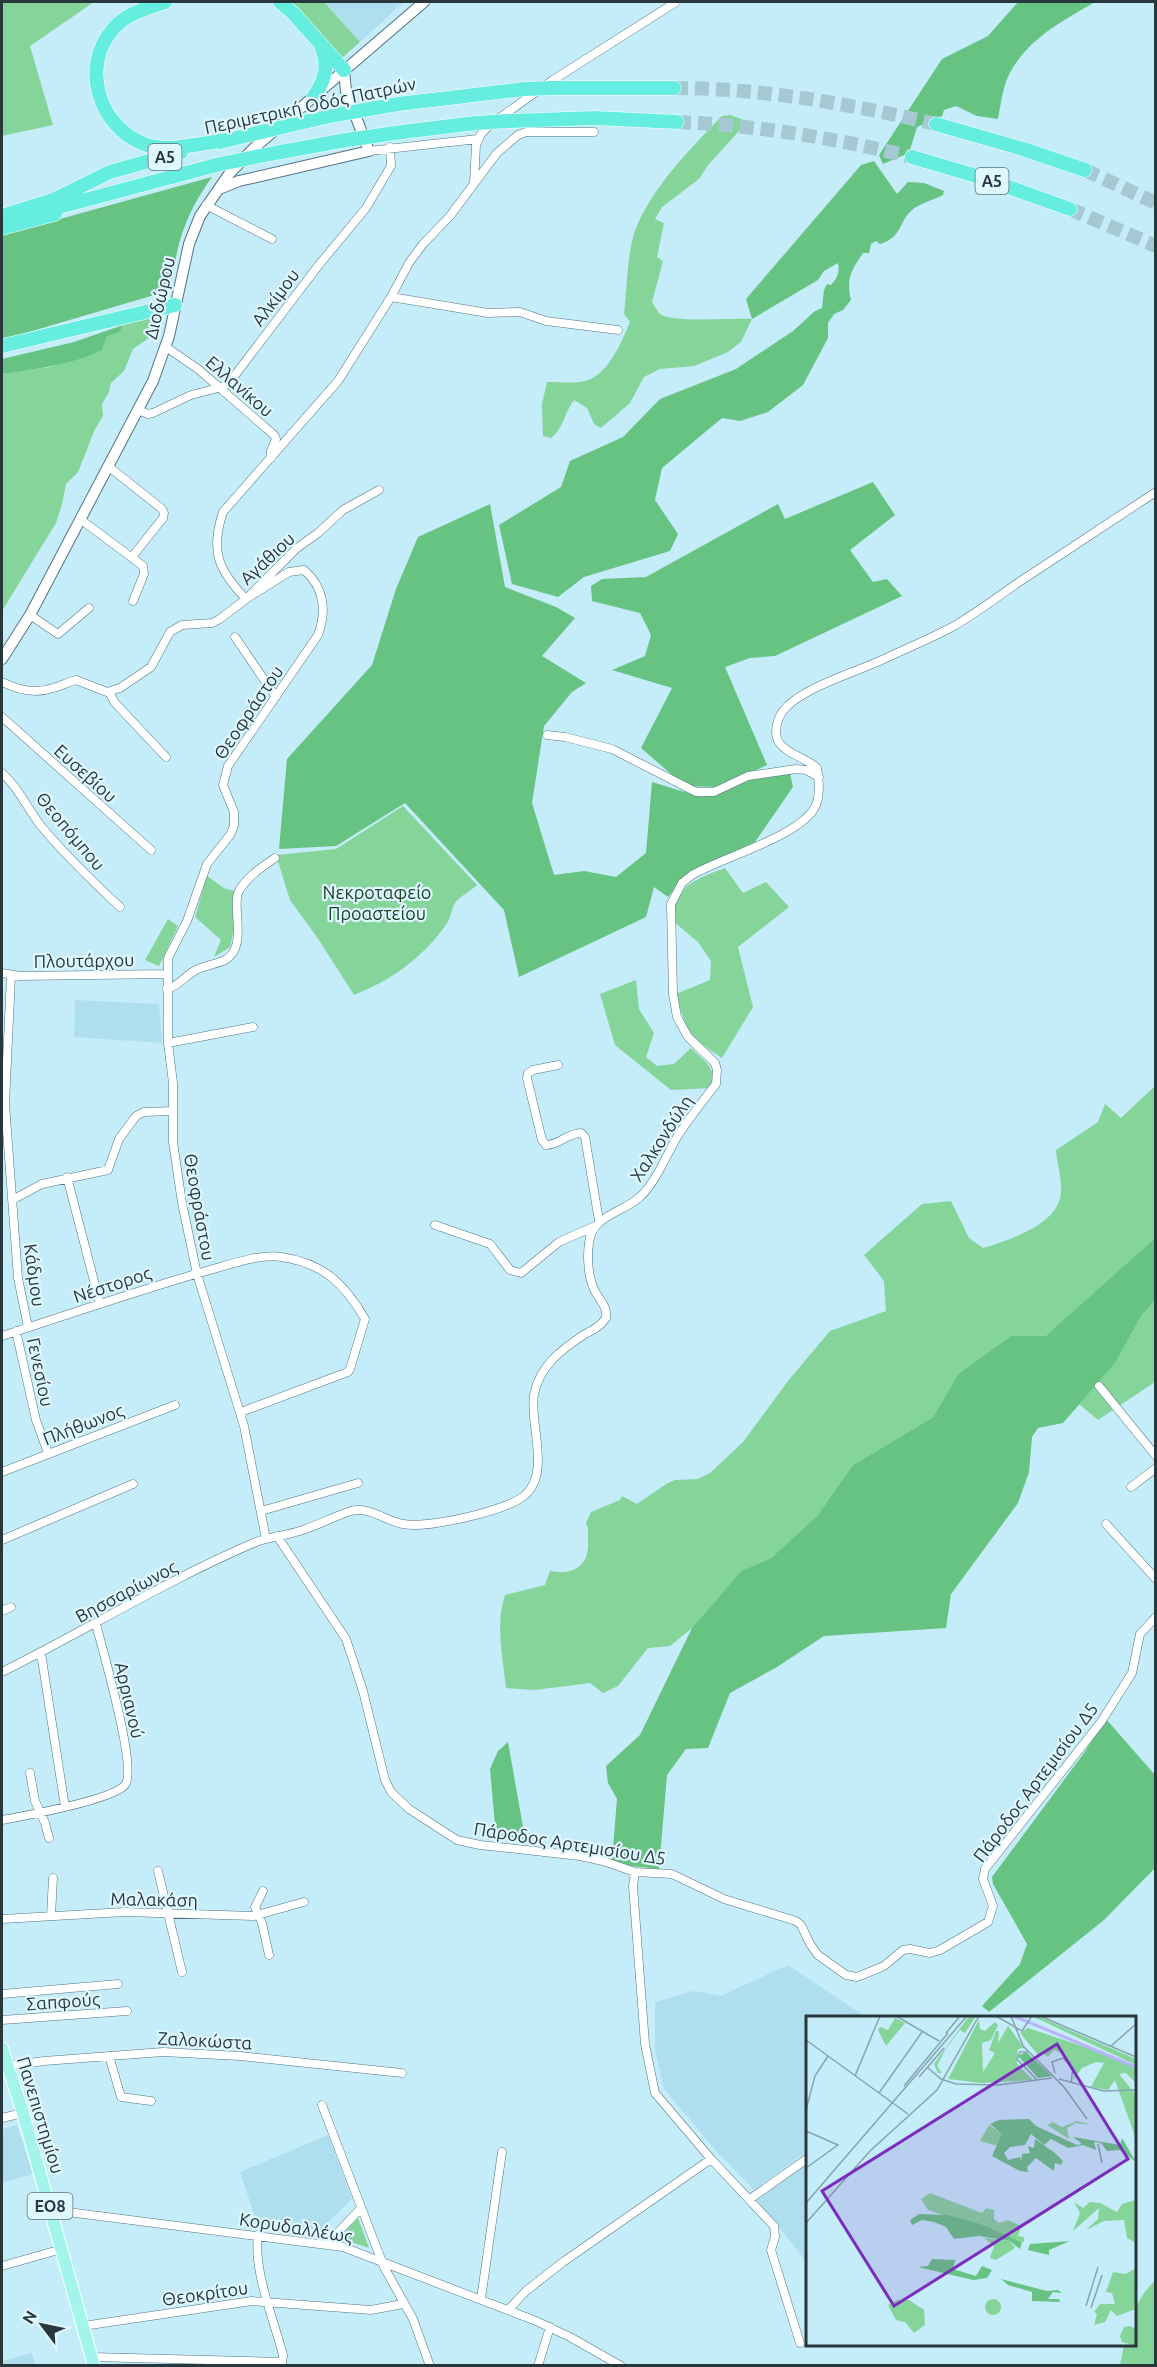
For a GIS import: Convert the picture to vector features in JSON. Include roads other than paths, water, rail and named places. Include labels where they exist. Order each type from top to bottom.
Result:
[{"type":"highway","points":[[165,2],[131,15],[114,28],[106,38],[96,65],[103,106],[118,128],[135,140],[152,147],[226,140]]},
{"type":"highway","points":[[279,2],[294,14],[344,70]]},
{"type":"highway","points":[[314,96],[321,86],[326,71],[325,57],[316,38]]},
{"type":"highway","name":"Περιμετρική Οδός Πατρών","points":[[2,216],[53,200],[110,172],[226,140],[335,115],[398,104],[525,89],[674,88]]},
{"type":"highway","name":"Α5","points":[[2,222],[220,164],[346,140],[476,123],[510,121],[595,118],[677,122]]},
{"type":"highway","name":"Α5","points":[[936,124],[1023,149],[1084,170]]},
{"type":"highway","name":"Α5","points":[[912,158],[983,178],[1070,208]]},
{"type":"highway","points":[[2,228],[100,202],[112,194]]},
{"type":"highway","points":[[2,346],[175,305]]},
{"type":"main road","name":"Πανεπιστημίου","points":[[2,2048],[52,2210],[93,2361]]},
{"type":"street","name":"Διοδώρου","points":[[2,660],[30,615],[153,381],[166,346],[189,244],[206,205],[254,148],[424,2]]},
{"type":"street","points":[[474,184],[474,154],[478,139],[491,123],[676,2]]},
{"type":"street","points":[[344,70],[346,91],[369,151]]},
{"type":"street","points":[[246,599],[230,582],[222,568],[216,549],[216,532],[223,512],[338,381],[391,297],[409,263],[423,244],[450,216],[489,161],[518,135],[526,132],[594,132]]},
{"type":"street","points":[[217,190],[239,181],[369,151],[478,139]]},
{"type":"street","name":"Αλκίμου","points":[[138,410],[148,414],[153,413],[231,380],[318,266],[366,208],[391,166],[390,147]]},
{"type":"street","points":[[206,205],[272,239]]},
{"type":"street","points":[[391,297],[488,313],[520,312],[546,321],[618,330]]},
{"type":"street","name":"Ελλανίκου","points":[[166,346],[219,387],[274,435],[276,439],[271,458]]},
{"type":"street","points":[[108,466],[162,508],[164,513],[163,518],[132,557]]},
{"type":"street","name":"Αγάθιου","points":[[109,692],[120,688],[150,668],[170,632],[182,625],[212,623],[246,599],[297,548],[318,533],[343,510],[379,490]]},
{"type":"street","points":[[819,777],[817,768],[811,762],[787,751],[776,738],[776,729],[782,710],[797,697],[878,663],[954,626],[1155,492]]},
{"type":"street","points":[[80,519],[143,566],[145,570],[133,601]]},
{"type":"street","name":"Θεοφράστου","points":[[246,599],[289,572],[304,570],[313,577],[322,595],[322,623],[318,635],[242,743],[225,772],[223,784],[234,816],[234,826],[204,871],[187,921],[168,958],[168,1043],[173,1083],[174,1148],[182,1203],[197,1274],[241,1412],[266,1539]]},
{"type":"street","points":[[30,615],[58,634],[89,608]]},
{"type":"street","points":[[235,637],[276,697]]},
{"type":"street","points":[[2,682],[15,688],[34,691],[51,689],[76,680],[109,692],[115,703],[166,757]]},
{"type":"street","name":"Ευσεβίου","points":[[2,717],[151,850]]},
{"type":"street","points":[[547,735],[565,737],[612,749],[696,792],[714,792],[748,776],[796,769],[806,770],[819,777]]},
{"type":"street","name":"Θεοπόμπου","points":[[2,773],[15,787],[34,817],[50,836],[88,877],[120,906]]},
{"type":"street","name":"Χαλκονδύλη","points":[[435,1225],[490,1244],[510,1270],[521,1274],[559,1242],[622,1209],[644,1193],[685,1126],[716,1084],[717,1078],[715,1063],[688,1037],[674,1006],[671,904],[675,893],[682,883],[704,868],[784,833],[805,818],[814,809],[818,800],[819,777]]},
{"type":"street","points":[[167,989],[177,985],[194,971],[225,960],[231,954],[239,924],[237,898],[239,892],[253,875],[275,858]]},
{"type":"street","name":"Πλουτάρχου","points":[[2,973],[11,976],[167,974]]},
{"type":"street","name":"Κάδμου","points":[[11,976],[3,1105],[18,1278],[28,1327]]},
{"type":"street","points":[[168,1043],[253,1027]]},
{"type":"street","points":[[266,1539],[296,1532],[357,1510],[408,1525],[469,1516],[508,1505],[530,1491],[535,1483],[537,1432],[533,1400],[538,1382],[552,1359],[572,1342],[600,1325],[606,1318],[605,1308],[593,1289],[589,1268],[589,1243],[597,1223],[585,1137],[580,1133],[574,1133],[552,1145],[546,1145],[542,1140],[527,1078],[528,1073],[533,1070],[558,1065]]},
{"type":"street","points":[[12,1200],[42,1184],[108,1170],[119,1139],[136,1116],[144,1112],[173,1111]]},
{"type":"street","points":[[67,1177],[100,1304]]},
{"type":"street","name":"Νέστορος","points":[[2,1336],[247,1260],[279,1256],[320,1268],[350,1293],[365,1319],[356,1354],[348,1372],[241,1412]]},
{"type":"street","name":"Γενεσίου","points":[[16,1331],[36,1420],[48,1453]]},
{"type":"street","points":[[1099,1386],[1155,1456]]},
{"type":"street","name":"Πλήθωνος","points":[[2,1472],[175,1405]]},
{"type":"street","points":[[1131,1487],[1155,1468]]},
{"type":"street","points":[[261,1511],[358,1483]]},
{"type":"street","points":[[2,1540],[133,1484]]},
{"type":"street","points":[[1106,1524],[1155,1580]]},
{"type":"street","name":"Πάροδος Αρτεμισίου Δ5","points":[[277,1536],[346,1640],[363,1691],[385,1780],[399,1800],[457,1840],[480,1845],[580,1856],[635,1872],[677,1875],[724,1899],[796,1921],[801,1925],[818,1955],[850,1977],[857,1977],[884,1966],[903,1950],[930,1953],[940,1950],[988,1922],[993,1906],[982,1876],[985,1869],[1064,1772],[1114,1703],[1132,1673],[1138,1638],[1155,1617]]},
{"type":"street","name":"Βησσαρίωνος","points":[[2,1672],[180,1579],[266,1539]]},
{"type":"street","points":[[2,1611],[11,1607]]},
{"type":"street","name":"Αρριανού","points":[[65,1807],[114,1792],[126,1784],[129,1778],[124,1737],[96,1624]]},
{"type":"street","points":[[2,1820],[65,1807],[41,1653]]},
{"type":"street","points":[[30,1773],[35,1801],[49,1838]]},
{"type":"street","points":[[158,1871],[183,1972]]},
{"type":"street","points":[[635,1872],[633,1886],[645,2044],[655,2093],[711,2159],[774,2226],[775,2237],[771,2250],[800,2343]]},
{"type":"street","points":[[51,1916],[53,1878]]},
{"type":"street","points":[[263,1891],[255,1907],[269,1955]]},
{"type":"street","name":"Μαλακάση","points":[[2,1919],[117,1912],[259,1915],[304,1902]]},
{"type":"street","points":[[2,1994],[118,1984]]},
{"type":"street","name":"Σαπφούς","points":[[2,2020],[127,2011]]},
{"type":"street","name":"Ζαλοκώστα","points":[[7,2066],[153,2052],[230,2055],[402,2073]]},
{"type":"street","points":[[109,2056],[121,2097],[151,2101]]},
{"type":"street","points":[[322,2105],[382,2261],[413,2319],[430,2366]]},
{"type":"street","points":[[2,2118],[23,2112]]},
{"type":"street","points":[[481,2299],[502,2152]]},
{"type":"street","points":[[508,2310],[526,2291],[563,2262],[711,2159]]},
{"type":"street","points":[[750,2199],[806,2159]]},
{"type":"street","points":[[327,2244],[361,2208]]},
{"type":"street","name":"Κορυδαλλέως","points":[[52,2210],[352,2249],[550,2327],[621,2366]]},
{"type":"street","points":[[93,2361],[280,2363],[284,2360],[258,2256],[258,2235]]},
{"type":"street","points":[[2,2265],[62,2249]]},
{"type":"street","name":"Θεοκρίτου","points":[[83,2326],[247,2301],[371,2310],[403,2304]]},
{"type":"street","points":[[538,2366],[550,2327]]},
{"type":"tunnel","points":[[674,88],[740,91],[806,98],[936,124]]},
{"type":"tunnel","points":[[677,122],[795,133],[912,157]]},
{"type":"tunnel","points":[[1085,170],[1156,203]]},
{"type":"tunnel","points":[[1070,209],[1156,246]]},
{"type":"park label","name":"Νεκροταφείο Προαστείου","points":[[377,902]]}]
